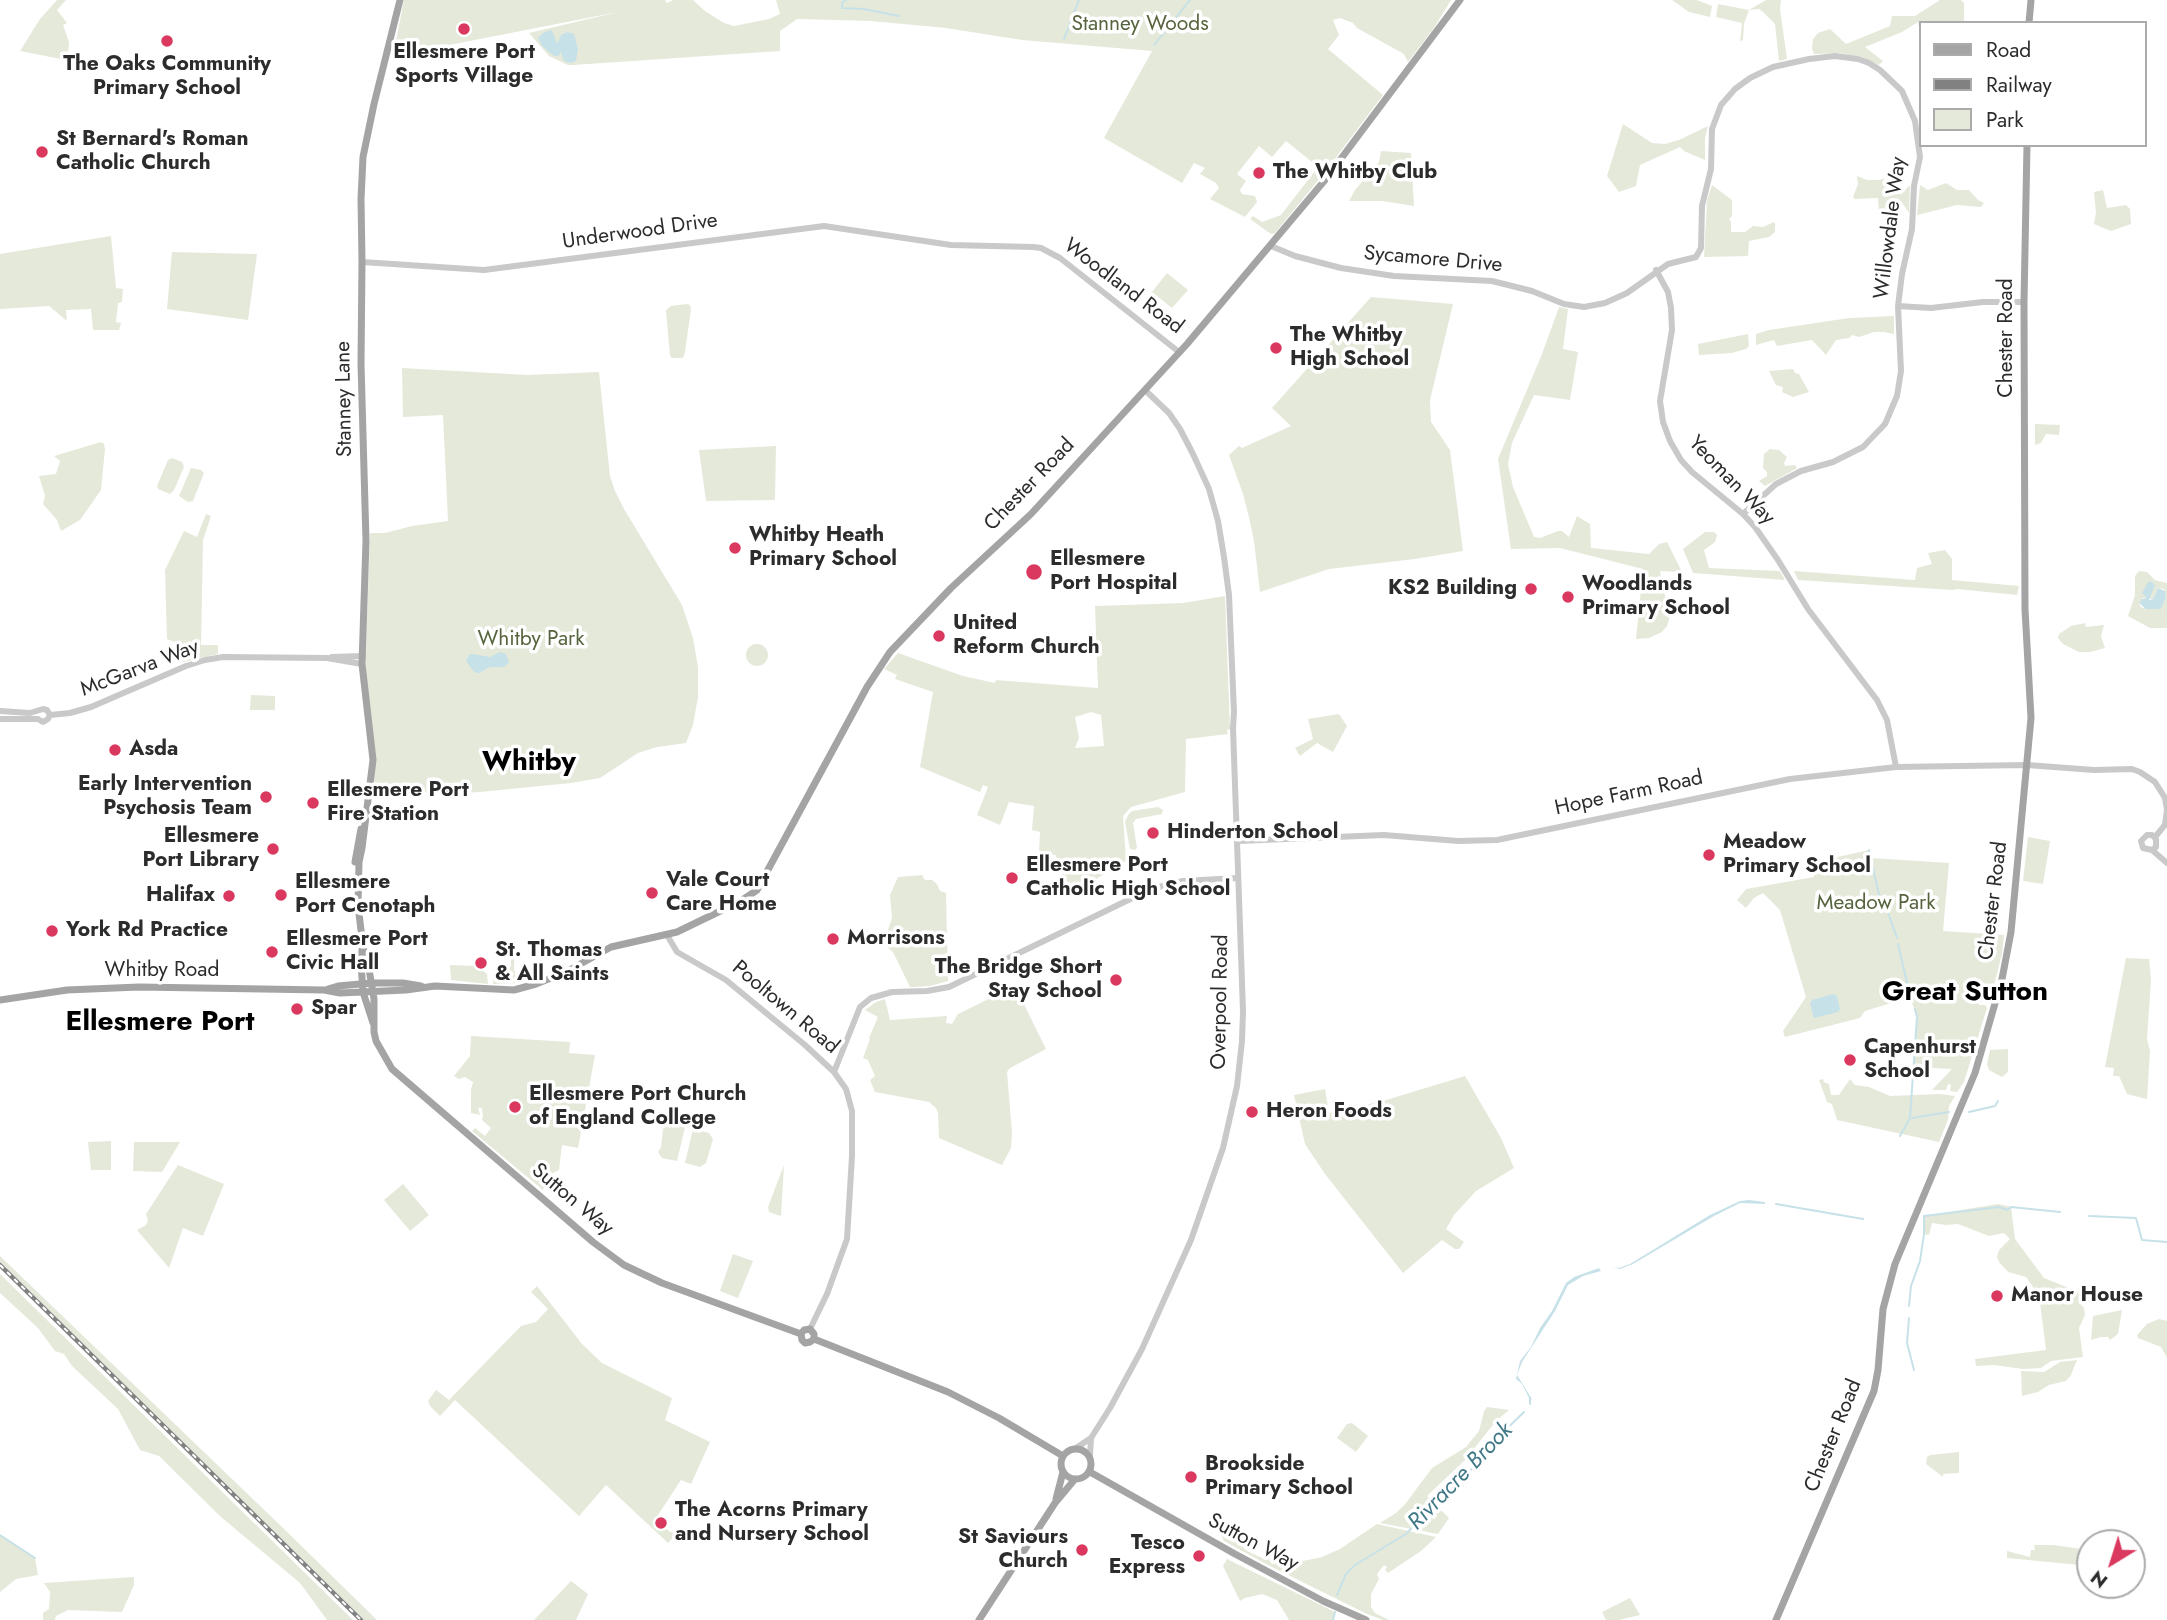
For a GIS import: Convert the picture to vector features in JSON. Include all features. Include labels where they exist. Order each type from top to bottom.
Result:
[{"type":"main road","name":"Stanney Lane","points":[[358,906],[359,862],[373,760],[363,660],[366,541],[361,364],[361,199],[363,157],[400,0]]},
{"type":"main road","name":"Chester Road","points":[[611,947],[667,935],[703,921],[757,890],[867,687],[890,652],[951,588],[1029,516],[1179,352],[1271,246],[1357,138],[1460,0]]},
{"type":"main road","points":[[2029,21],[2031,0]]},
{"type":"main road","name":"Chester Road","points":[[1776,1620],[1874,1391],[1884,1310],[1895,1264],[1983,1049],[2002,979],[2011,932],[2031,718],[2025,609],[2024,302],[2027,147]]},
{"type":"main road","name":"Stanney Lane","points":[[369,800],[365,805],[354,881],[372,988]]},
{"type":"main road","name":"Stanney Lane","points":[[362,988],[363,947]]},
{"type":"main road","name":"Whitby Road","points":[[0,1000],[85,989],[139,987],[324,990],[340,993],[404,983],[428,987],[514,990],[566,972],[611,947]]},
{"type":"main road","name":"Sutton Way","points":[[362,988],[374,1024],[376,1041],[392,1069],[610,1255],[662,1283],[801,1334]]},
{"type":"main road","name":"Sutton Way","points":[[372,988],[374,1024]]},
{"type":"main road","points":[[810,1329],[814,1339],[805,1343],[801,1334],[810,1329]]},
{"type":"main road","points":[[814,1339],[948,1392],[1063,1456]]},
{"type":"main road","points":[[1055,1503],[1063,1472],[1063,1456],[1076,1448],[1090,1456],[1090,1472],[1082,1479],[1074,1479],[1063,1472]]},
{"type":"main road","name":"Sutton Way","points":[[1090,1472],[1235,1554],[1323,1601],[1366,1620]]},
{"type":"main road","points":[[979,1620],[1055,1503],[1074,1479]]},
{"type":"street","name":"Willowdale Way","points":[[1702,248],[1702,206],[1711,169],[1712,129],[1721,105],[1730,93],[1746,81],[1773,67],[1828,56],[1858,59],[1880,70],[1902,91],[1911,109],[1918,140]]},
{"type":"street","name":"Willowdale Way","points":[[1743,514],[1776,484],[1801,471],[1848,456],[1863,447],[1885,424],[1897,396],[1901,371],[1898,306],[1912,229],[1919,147]]},
{"type":"street","name":"Underwood Drive","points":[[362,262],[485,270],[824,226],[920,240]]},
{"type":"street","name":"Woodland Road","points":[[920,240],[951,245],[1041,248],[1060,258],[1179,352]]},
{"type":"street","name":"Sycamore Drive","points":[[1271,246],[1295,256],[1343,268],[1394,276],[1492,281],[1532,291],[1564,304],[1584,307],[1617,299],[1657,270],[1678,260],[1696,257],[1702,248]]},
{"type":"street","name":"Yeoman Way","points":[[1657,270],[1668,292],[1671,308],[1672,330],[1660,401],[1663,422],[1670,441],[1692,472],[1743,514],[1765,541],[1808,609],[1877,700],[1886,720],[1896,767]]},
{"type":"street","points":[[1898,306],[1931,308],[1983,302],[2024,302]]},
{"type":"street","name":"Overpool Road","points":[[1076,1448],[1091,1437],[1110,1408],[1142,1349],[1182,1262],[1226,1139],[1237,1086],[1242,1041],[1238,841],[1228,595],[1218,521],[1209,489],[1180,429],[1164,407],[1145,390]]},
{"type":"street","name":"McGarva Way","points":[[50,715],[91,708],[205,660],[223,657],[363,660]]},
{"type":"street","points":[[0,711],[30,713],[45,709],[50,715],[45,722],[38,719],[0,719]]},
{"type":"street","points":[[38,719],[39,710]]},
{"type":"street","name":"Hope Farm Road","points":[[1238,841],[1384,835],[1458,841],[1497,840],[1767,782],[1896,767],[2027,765],[2132,769],[2140,772],[2155,782],[2165,797],[2165,825],[2155,837]]},
{"type":"street","points":[[2152,850],[2157,844],[2155,837],[2147,835],[2141,841],[2142,846],[2146,850],[2152,850],[2167,863]]},
{"type":"street","points":[[834,1072],[860,1007],[871,998],[892,992],[949,987],[1151,889],[1183,881],[1238,878]]},
{"type":"street","name":"Pooltown Road","points":[[667,935],[677,952],[726,980],[806,1045],[834,1072],[846,1089],[852,1111],[847,1238],[833,1279],[810,1329]]},
{"type":"street","points":[[1090,1456],[1091,1437]]},
{"type":"green space","points":[[57,0],[66,0],[57,10],[67,23],[63,25],[69,42],[66,60],[20,51],[40,19]]},
{"type":"green space","name":"Stanney Woods","points":[[404,0],[665,0],[667,3],[673,0],[693,0],[705,11],[734,26],[780,14],[776,0],[1451,0],[1408,62],[1404,54],[1357,28],[1353,23],[1340,18],[1333,20],[1339,35],[1328,49],[1383,95],[1325,172],[1275,233],[1271,234],[1250,219],[1253,216],[1262,222],[1281,215],[1318,167],[1286,141],[1272,157],[1259,146],[1237,174],[1246,181],[1240,190],[1242,194],[1255,196],[1257,202],[1245,217],[1210,199],[1219,188],[1216,183],[1200,174],[1205,168],[1194,163],[1182,183],[1104,138],[1152,51],[1022,40],[946,28],[871,21],[797,19],[780,31],[780,51],[568,65],[549,56],[529,33],[618,12],[393,56]]},
{"type":"green space","points":[[1672,0],[1697,0],[1712,6],[1710,17],[1689,12]]},
{"type":"green space","points":[[1766,0],[1781,0],[1787,59],[1779,61],[1775,24],[1759,9],[1749,10]]},
{"type":"green space","points":[[1940,0],[1961,0],[1964,3],[1964,21],[1918,21],[1902,32],[1865,47],[1883,61],[1879,65],[1862,57],[1839,53],[1814,54],[1813,39],[1818,33],[1830,29],[1846,44],[1890,26],[1892,16],[1915,16]]},
{"type":"green space","points":[[1718,4],[1749,10],[1744,24],[1743,40],[1740,41],[1742,23],[1716,17]]},
{"type":"green space","points":[[1623,124],[1652,143],[1665,144],[1708,126],[1705,160],[1680,147],[1640,165],[1636,186],[1619,192],[1607,176]]},
{"type":"green space","points":[[1381,151],[1411,153],[1414,206],[1382,201],[1349,201],[1379,162]]},
{"type":"green space","points":[[1857,176],[1867,180],[1883,178],[1889,194],[1901,194],[1910,185],[1909,213],[1901,201],[1879,214],[1878,198],[1855,199],[1853,197],[1858,184]]},
{"type":"green space","points":[[1946,183],[1957,190],[1969,190],[1984,203],[1981,207],[1957,205],[1917,215],[1920,185],[1928,190]]},
{"type":"green space","points":[[1712,185],[1732,200],[1732,216],[1729,219],[1731,232],[1745,232],[1753,226],[1763,227],[1774,222],[1775,232],[1769,237],[1749,241],[1748,256],[1704,257],[1707,201]]},
{"type":"green space","points":[[2103,190],[2107,208],[2126,205],[2130,209],[2131,224],[2111,231],[2094,224],[2094,192]]},
{"type":"green space","points":[[111,236],[116,288],[123,289],[116,322],[121,323],[119,330],[93,330],[91,309],[66,310],[67,321],[49,306],[0,309],[0,254]]},
{"type":"green space","points":[[172,252],[257,254],[248,320],[167,309]]},
{"type":"green space","points":[[1167,273],[1188,290],[1172,308],[1152,292]]},
{"type":"green space","points":[[1371,297],[1453,304],[1430,400],[1431,422],[1450,450],[1463,551],[1329,569],[1260,592],[1249,517],[1229,455],[1239,446],[1242,448],[1291,426],[1272,408]]},
{"type":"green space","points":[[687,304],[691,309],[685,352],[683,358],[672,358],[666,310],[671,306]]},
{"type":"green space","points":[[1559,307],[1568,309],[1563,349],[1578,352],[1570,400],[1534,395],[1512,443],[1508,464],[1513,487],[1534,537],[1540,538],[1562,531],[1569,537],[1577,516],[1590,524],[1591,548],[1649,554],[1659,544],[1667,542],[1682,572],[1660,571],[1662,584],[1684,579],[1684,582],[1663,587],[1670,616],[1662,632],[1649,638],[1636,639],[1643,569],[1560,548],[1511,549],[1498,459]]},
{"type":"green space","points":[[1894,316],[1894,334],[1874,332],[1859,337],[1852,335],[1836,340],[1826,355],[1812,340],[1777,346],[1774,340],[1756,345],[1756,334],[1769,330],[1849,318]]},
{"type":"green space","points":[[1748,334],[1749,346],[1746,349],[1732,353],[1699,355],[1698,344]]},
{"type":"green space","name":"Whitby Park","points":[[402,368],[528,375],[599,372],[610,476],[615,491],[682,605],[693,638],[698,667],[698,697],[693,725],[686,743],[638,753],[600,778],[571,783],[440,794],[374,785],[375,760],[365,682],[370,533],[385,533],[448,521],[443,415],[403,417]]},
{"type":"green space","points":[[1793,369],[1809,392],[1793,397],[1782,392],[1783,387],[1776,385],[1769,371]]},
{"type":"green space","points":[[2035,424],[2060,425],[2059,435],[2046,434],[2041,443],[2035,445]]},
{"type":"green space","points":[[101,442],[105,449],[101,490],[80,520],[61,531],[57,520],[43,504],[45,496],[39,476],[56,474],[60,461],[54,456]]},
{"type":"green space","points":[[776,446],[775,500],[706,501],[699,450]]},
{"type":"green space","points":[[1770,449],[1779,450],[1787,457],[1785,466],[1795,465],[1797,468],[1765,486],[1759,481],[1767,476],[1763,468],[1764,454]]},
{"type":"green space","points":[[172,458],[182,462],[184,467],[170,494],[157,486],[168,460]]},
{"type":"green space","points":[[191,468],[204,473],[193,501],[188,502],[179,496]]},
{"type":"green space","points":[[206,514],[211,516],[203,540],[201,645],[218,645],[218,654],[183,662],[180,661],[175,642],[167,639],[165,570],[184,531],[197,537]]},
{"type":"green space","points":[[1705,532],[1714,532],[1717,535],[1715,542],[1704,550],[1709,568],[1780,571],[1785,580],[1693,573],[1683,549]]},
{"type":"green space","points":[[1945,550],[1952,559],[1952,580],[2019,586],[2017,595],[1798,580],[1794,571],[1915,580],[1917,568],[1932,564],[1928,553]]},
{"type":"green space","points":[[2139,571],[2147,572],[2155,580],[2167,583],[2167,628],[2150,628],[2128,616],[2135,595],[2135,576]],"holes":[[[2158,588],[2164,589],[2166,597],[2161,609],[2140,606],[2143,598],[2153,599]]]},
{"type":"green space","points":[[1225,596],[1230,729],[1227,730],[1228,734],[1186,739],[1185,792],[1131,807],[1123,816],[1126,861],[1061,896],[1063,865],[1056,864],[1056,855],[1039,853],[1040,832],[1032,830],[1034,806],[1009,802],[1000,825],[977,815],[988,787],[983,785],[980,792],[920,767],[933,692],[895,679],[897,675],[884,669],[898,653],[963,676],[995,683],[996,680],[1098,688],[1095,606],[1183,603]],"holes":[[[1091,712],[1101,715],[1104,746],[1075,748],[1079,738],[1075,717]]]},
{"type":"green space","points":[[2085,623],[2086,627],[2104,625],[2101,636],[2105,648],[2079,652],[2063,644],[2058,638],[2059,634],[2071,626]]},
{"type":"green space","points":[[757,644],[765,647],[768,655],[765,663],[757,666],[749,663],[746,655],[749,647]]},
{"type":"green space","points":[[251,695],[275,696],[275,710],[250,710]]},
{"type":"green space","points":[[1339,714],[1347,726],[1333,752],[1317,743],[1300,756],[1295,748],[1313,739],[1308,719]]},
{"type":"green space","points":[[1158,807],[1163,810],[1162,814],[1136,819],[1133,823],[1137,848],[1130,849],[1125,822],[1128,815],[1132,811]]},
{"type":"green space","points":[[2028,837],[2050,841],[2043,884],[2023,881]]},
{"type":"green space","name":"Meadow Park","points":[[1869,850],[1871,858],[1949,863],[1943,931],[2004,935],[1990,1001],[1978,1002],[1987,1008],[1964,1082],[1957,1092],[1950,1091],[1951,1085],[1948,1084],[1946,1090],[1932,1090],[1952,1069],[1913,1067],[1917,1017],[1912,1003],[1901,1000],[1865,1011],[1860,1018],[1785,1037],[1783,1031],[1806,997],[1780,910],[1763,893],[1754,898],[1746,908],[1737,900],[1746,889],[1814,877],[1811,863]]},
{"type":"green space","points":[[922,875],[925,880],[932,880],[940,891],[946,893],[948,981],[930,986],[910,987],[893,952],[883,944],[892,918],[890,895],[898,877]]},
{"type":"green space","points":[[502,941],[513,941],[517,983],[493,984],[494,974],[507,971],[511,966],[511,952]]},
{"type":"green space","points":[[2126,958],[2149,959],[2151,980],[2147,1039],[2150,1051],[2147,1099],[2127,1094],[2119,1076],[2113,1076],[2114,1068],[2105,1067]]},
{"type":"green space","points":[[450,965],[477,966],[487,974],[488,984],[451,980]]},
{"type":"green space","points":[[1015,986],[1046,1049],[1007,1072],[1012,1132],[1011,1148],[1002,1165],[939,1138],[938,1113],[929,1102],[875,1092],[870,1080],[875,1076],[868,1060],[863,1058],[878,1017],[865,1010],[885,999],[890,1020],[947,1016],[946,1023],[952,1024],[958,1014]]},
{"type":"green space","points":[[471,1036],[570,1042],[569,1053],[595,1055],[578,1148],[562,1145],[559,1170],[549,1175],[543,1190],[472,1131],[475,1128],[485,1136],[491,1128],[482,1120],[482,1108],[478,1108],[480,1115],[471,1113],[473,1082],[465,1077],[459,1079],[454,1076],[470,1056]]},
{"type":"green space","points":[[2008,1049],[2008,1072],[2002,1077],[1989,1070],[1987,1064],[1990,1050]]},
{"type":"green space","points":[[1465,1076],[1501,1138],[1514,1168],[1476,1191],[1454,1215],[1446,1229],[1464,1242],[1459,1249],[1442,1240],[1403,1273],[1325,1174],[1305,1144],[1294,1095],[1325,1089],[1329,1113],[1383,1101]]},
{"type":"green space","points":[[1823,1079],[1829,1084],[1831,1095],[1839,1095],[1850,1079],[1855,1085],[1869,1087],[1890,1096],[1955,1096],[1949,1106],[1948,1120],[1939,1142],[1837,1120],[1819,1080]]},
{"type":"green space","points":[[670,1123],[685,1127],[677,1161],[662,1158],[658,1152],[663,1129]]},
{"type":"green space","points":[[693,1129],[709,1133],[713,1139],[706,1163],[700,1167],[685,1163]]},
{"type":"green space","points":[[111,1141],[111,1170],[91,1170],[88,1142]]},
{"type":"green space","points":[[134,1142],[180,1142],[162,1172],[133,1171]]},
{"type":"green space","points":[[178,1165],[224,1184],[203,1236],[183,1228],[169,1268],[137,1230],[146,1225],[146,1214]]},
{"type":"green space","points":[[784,1165],[781,1216],[769,1212],[768,1207]]},
{"type":"green space","points":[[403,1184],[429,1215],[410,1231],[384,1200]]},
{"type":"green space","points":[[1998,1204],[2011,1207],[2015,1239],[2044,1278],[2079,1292],[2085,1315],[2079,1328],[2083,1357],[2051,1361],[2041,1368],[1976,1366],[1975,1359],[2046,1350],[2039,1294],[2032,1294],[2033,1287],[2026,1277],[2008,1272],[1999,1262],[1999,1250],[2010,1239],[2004,1233],[1989,1236],[1958,1224],[1932,1223],[1929,1235],[1924,1234],[1924,1216]]},
{"type":"green space","points":[[733,1254],[753,1261],[738,1298],[720,1291]]},
{"type":"green space","points":[[0,1256],[377,1620],[364,1620],[0,1262]]},
{"type":"green space","points":[[0,1274],[353,1620],[327,1620],[300,1583],[221,1517],[159,1456],[140,1450],[118,1409],[72,1366],[64,1354],[55,1351],[38,1328],[0,1293]]},
{"type":"green space","points":[[537,1286],[582,1344],[602,1363],[672,1398],[665,1420],[710,1442],[691,1484],[681,1480],[658,1515],[662,1525],[670,1532],[677,1533],[668,1543],[606,1485],[579,1516],[455,1400],[440,1416],[430,1406],[428,1401],[436,1390],[449,1400],[521,1326],[536,1322],[548,1309],[531,1292]]},
{"type":"green space","points":[[2122,1310],[2118,1334],[2110,1340],[2108,1337],[2101,1337],[2091,1340],[2093,1316]]},
{"type":"green space","points":[[2159,1319],[2167,1321],[2167,1358],[2161,1347],[2138,1338],[2137,1335],[2147,1324]]},
{"type":"green space","points":[[2077,1360],[2066,1381],[2022,1396],[2021,1371],[2044,1372],[2060,1362]]},
{"type":"green space","points":[[1487,1407],[1509,1410],[1496,1421],[1465,1460],[1427,1496],[1449,1518],[1438,1534],[1380,1523],[1406,1503],[1432,1468],[1466,1447],[1479,1431]]},
{"type":"green space","points":[[1352,1423],[1368,1436],[1356,1452],[1337,1438],[1347,1424]]},
{"type":"green space","points":[[1959,1452],[1959,1473],[1943,1474],[1943,1477],[1926,1464],[1930,1455]]},
{"type":"green space","points":[[1377,1524],[1436,1537],[1421,1551],[1388,1573],[1384,1565],[1377,1574],[1379,1579],[1371,1594],[1371,1607],[1375,1613],[1389,1620],[1367,1614],[1268,1565],[1224,1541],[1221,1535],[1230,1534],[1247,1551],[1260,1557],[1298,1562],[1322,1557],[1340,1549]]},
{"type":"green space","points":[[0,1535],[35,1558],[38,1575],[16,1579],[0,1592]]},
{"type":"green space","points":[[2034,1545],[2076,1548],[2076,1565],[2007,1558],[2007,1551],[2030,1557],[2031,1550],[2035,1550]]},
{"type":"green space","points":[[1227,1559],[1335,1612],[1333,1620],[1289,1620],[1277,1600],[1262,1594],[1240,1601],[1223,1566]]},
{"type":"green space","points":[[134,1577],[134,1585],[122,1612],[68,1610],[56,1616],[55,1620],[43,1620],[43,1613],[49,1609],[50,1592],[44,1583]]},
{"type":"green space","points":[[571,1581],[588,1594],[576,1620],[534,1620]]},
{"type":"green space","points":[[1630,1598],[1640,1615],[1606,1620],[1602,1612]]},
{"type":"water","points":[[552,30],[557,44],[561,35],[567,32],[574,34],[578,49],[576,61],[564,61],[561,52],[554,56],[542,46],[538,38],[544,32]]},
{"type":"water","points":[[2148,582],[2155,585],[2149,600],[2153,599],[2158,588],[2165,591],[2166,597],[2161,609],[2146,609],[2139,603],[2147,598],[2142,593]]},
{"type":"water","points":[[500,652],[506,654],[509,662],[504,667],[490,667],[479,673],[474,672],[466,661],[472,654],[490,657]]},
{"type":"water","points":[[1833,994],[1837,996],[1840,1009],[1838,1012],[1814,1018],[1810,1004],[1812,1000]]},
{"type":"water","points":[[1740,1201],[1765,1204],[1740,1203],[1633,1264],[1620,1269],[1612,1267],[1619,1268],[1630,1264],[1710,1215]]},
{"type":"water","points":[[1599,1268],[1601,1271],[1583,1276],[1568,1285],[1555,1311],[1522,1362],[1517,1375],[1532,1399],[1530,1400],[1522,1384],[1516,1379],[1520,1361],[1531,1347],[1566,1283],[1574,1277]]},
{"type":"waterway","points":[[846,0],[842,3],[842,8],[899,16]]},
{"type":"waterway","points":[[1064,39],[1079,0]]},
{"type":"waterway","points":[[1154,45],[1190,0]]},
{"type":"waterway","points":[[1869,850],[1879,895],[1897,938]]},
{"type":"waterway","points":[[1898,944],[1911,1000]]},
{"type":"waterway","points":[[1900,1136],[1910,1118],[1917,1017],[1915,1009]]},
{"type":"waterway","points":[[1969,1112],[1995,1106],[1998,1101]]},
{"type":"waterway","points":[[1912,1118],[1949,1112]]},
{"type":"waterway","name":"Rivracre Brook","points":[[1776,1204],[1863,1219]]},
{"type":"waterway","points":[[1909,1306],[1911,1286],[1920,1261],[1924,1216],[1999,1207],[2007,1210],[2011,1207],[2060,1212]]},
{"type":"waterway","points":[[2089,1216],[2136,1218],[2142,1240],[2167,1242]]},
{"type":"waterway","points":[[1909,1318],[1907,1343],[1914,1370]]},
{"type":"waterway","name":"Rivracre Brook","points":[[1530,1398],[1530,1404]]},
{"type":"waterway","name":"Rivracre Brook","points":[[1337,1595],[1346,1574],[1355,1565],[1406,1534],[1472,1469],[1495,1440],[1524,1412]]},
{"type":"waterway","points":[[0,1535],[35,1558]]},
{"type":"waterway","name":"Rivracre Brook","points":[[1333,1620],[1335,1612]]},
{"type":"railway","points":[[0,1265],[361,1620]]},
{"type":"place","name":"Ellesmere Port Sports Village","points":[[464,29]]},
{"type":"place","name":"The Oaks Community Primary School","points":[[167,41]]},
{"type":"place","name":"St Bernard's Roman Catholic Church","points":[[42,152]]},
{"type":"place","name":"The Whitby Club","points":[[1259,173]]},
{"type":"place","name":"The Whitby High School","points":[[1276,348]]},
{"type":"place","name":"Whitby Heath Primary School","points":[[735,548]]},
{"type":"place","name":"Ellesmere Port Hospital","points":[[1034,572]]},
{"type":"place","name":"KS2 Building","points":[[1531,589]]},
{"type":"place","name":"Woodlands Primary School","points":[[1568,597]]},
{"type":"place","name":"United Reform Church","points":[[939,636]]},
{"type":"place","name":"Asda","points":[[115,750]]},
{"type":"place","name":"Early Intervention Psychosis Team","points":[[266,797]]},
{"type":"place","name":"Ellesmere Port Fire Station","points":[[313,803]]},
{"type":"place","name":"Hinderton School","points":[[1153,833]]},
{"type":"place","name":"Ellesmere Port Library","points":[[273,849]]},
{"type":"place","name":"Meadow Primary School","points":[[1709,855]]},
{"type":"place","name":"Ellesmere Port Catholic High School","points":[[1012,878]]},
{"type":"place","name":"Vale Court Care Home","points":[[652,893]]},
{"type":"place","name":"Ellesmere Port Cenotaph","points":[[281,895]]},
{"type":"place","name":"Halifax","points":[[229,896]]},
{"type":"place","name":"York Rd Practice","points":[[52,931]]},
{"type":"place","name":"Morrisons","points":[[833,939]]},
{"type":"place","name":"Ellesmere Port Civic Hall","points":[[272,952]]},
{"type":"place","name":"St. Thomas & All Saints","points":[[481,963]]},
{"type":"place","name":"The Bridge Short Stay School","points":[[1116,980]]},
{"type":"place","name":"Spar","points":[[297,1009]]},
{"type":"place","name":"Capenhurst School","points":[[1850,1060]]},
{"type":"place","name":"Ellesmere Port Church of England College","points":[[515,1107]]},
{"type":"place","name":"Heron Foods","points":[[1252,1112]]},
{"type":"place","name":"Manor House","points":[[1997,1296]]},
{"type":"place","name":"Brookside Primary School","points":[[1191,1477]]},
{"type":"place","name":"The Acorns Primary and Nursery School","points":[[661,1523]]},
{"type":"place","name":"St Saviours Church","points":[[1082,1550]]},
{"type":"place","name":"Tesco Express","points":[[1199,1556]]},
{"type":"district","name":"Whitby","points":[[529,763]]},
{"type":"district","name":"Great Sutton","points":[[1965,993]]},
{"type":"district","name":"Ellesmere Port","points":[[160,1023]]}]
